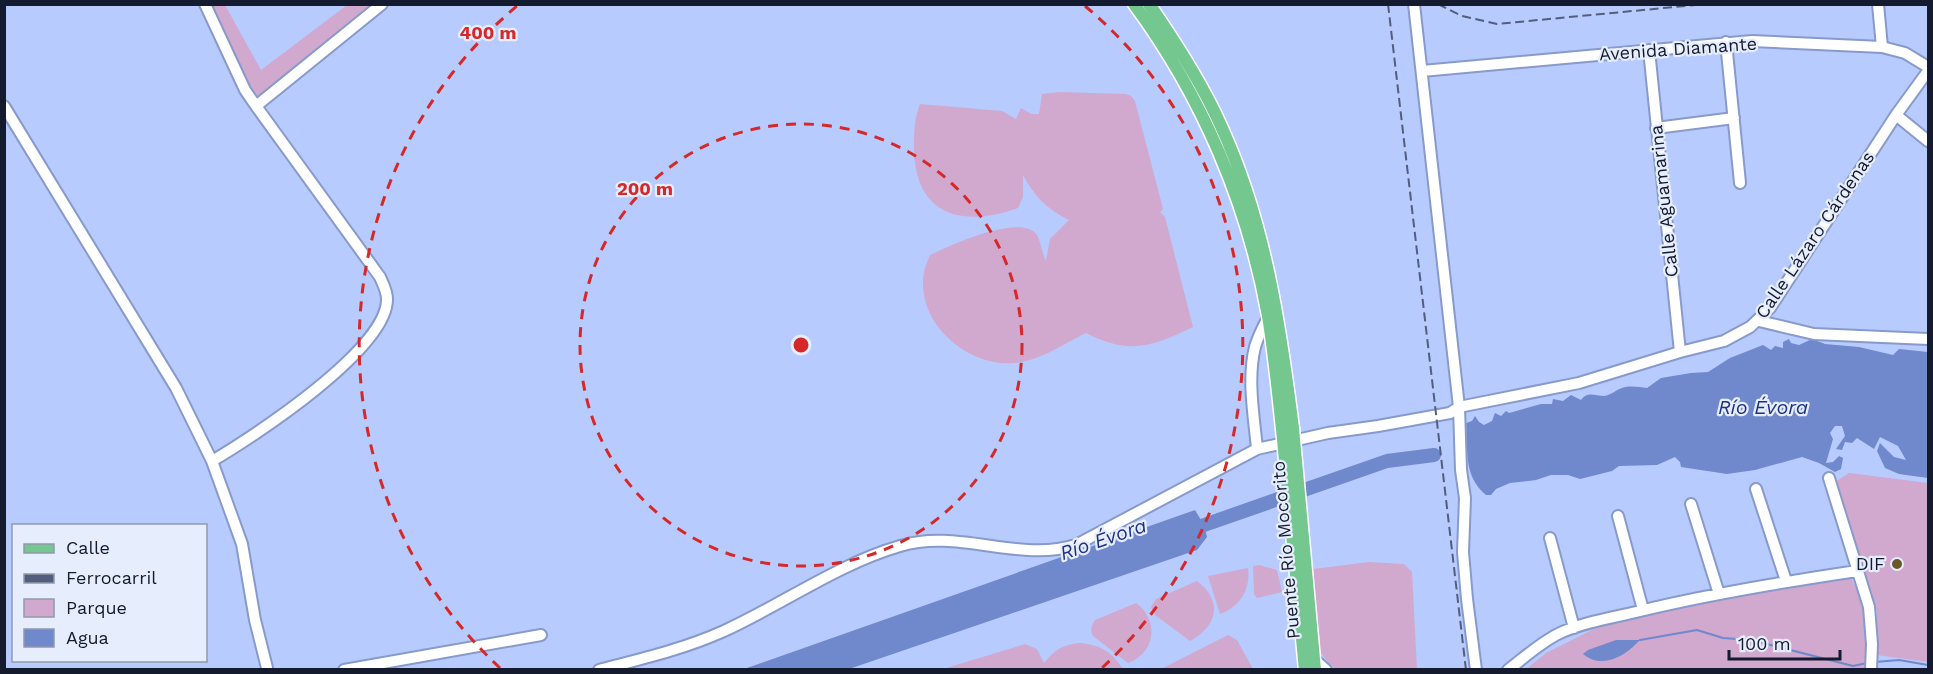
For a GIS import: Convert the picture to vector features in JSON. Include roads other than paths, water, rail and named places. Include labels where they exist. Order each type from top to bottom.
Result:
[{"type":"main road","points":[[1134,4],[1185,83],[1216,145],[1231,183],[1250,240],[1268,316],[1288,428]]},
{"type":"main road","points":[[1149,4],[1193,71],[1212,107],[1244,185],[1259,233],[1274,298],[1288,428]]},
{"type":"main road","name":"Puente Río Mocorito","points":[[1288,428],[1314,664]]},
{"type":"main road","name":"Puente Río Mocorito","points":[[1288,428],[1305,669]]},
{"type":"street","points":[[205,4],[245,90],[380,277],[386,290],[387,300],[384,314],[368,341],[339,369],[262,430],[212,461]]},
{"type":"street","points":[[256,106],[382,4]]},
{"type":"street","points":[[1414,4],[1459,407],[1461,470],[1465,498],[1464,564],[1476,669]]},
{"type":"street","points":[[1878,4],[1882,47]]},
{"type":"street","points":[[1726,42],[1740,183]]},
{"type":"street","name":"Avenida Diamante","points":[[1422,71],[1726,42],[1882,47],[1905,53],[1929,69]]},
{"type":"street","name":"Calle Aguamarina","points":[[1649,50],[1680,352]]},
{"type":"street","name":"Calle Lázaro Cárdenas","points":[[598,669],[710,637],[857,563],[899,546],[932,540],[1048,551],[1076,545],[1257,449],[1328,432],[1378,426],[1450,412],[1459,407],[1579,383],[1724,341],[1759,321],[1775,301],[1896,115],[1929,69]]},
{"type":"street","points":[[4,106],[185,403],[212,461],[242,544],[255,621],[269,669]]},
{"type":"street","points":[[1896,115],[1929,141]]},
{"type":"street","points":[[1656,128],[1734,118]]},
{"type":"street","points":[[1257,449],[1253,405],[1253,358],[1268,316]]},
{"type":"street","points":[[1759,321],[1814,334],[1929,339]]},
{"type":"street","points":[[1829,478],[1871,616],[1871,669]]},
{"type":"street","points":[[1756,489],[1786,581]]},
{"type":"street","points":[[1691,504],[1719,594]]},
{"type":"street","points":[[1618,516],[1642,610]]},
{"type":"street","points":[[1550,538],[1574,628]]},
{"type":"street","points":[[1508,669],[1547,640],[1574,628],[1642,610],[1719,594],[1786,581],[1857,571]]},
{"type":"street","points":[[344,669],[541,635]]},
{"type":"street","points":[[1314,664],[1326,669]]},
{"type":"water","name":"Río Évora","points":[[1789,339],[1791,343],[1799,345],[1812,339],[1825,344],[1859,347],[1893,355],[1899,349],[1928,352],[1928,478],[1899,474],[1885,468],[1877,451],[1880,443],[1894,457],[1906,460],[1898,446],[1880,437],[1874,449],[1857,438],[1852,443],[1845,442],[1842,450],[1836,449],[1845,436],[1842,426],[1835,426],[1830,433],[1833,439],[1826,463],[1833,462],[1839,456],[1843,458],[1841,469],[1835,472],[1802,457],[1755,470],[1727,474],[1681,467],[1675,457],[1657,465],[1619,466],[1612,471],[1580,479],[1568,475],[1551,475],[1536,480],[1510,483],[1496,489],[1491,495],[1486,495],[1473,480],[1468,462],[1466,423],[1472,421],[1475,416],[1484,425],[1492,421],[1495,413],[1501,416],[1506,411],[1509,413],[1541,404],[1552,404],[1553,399],[1563,401],[1571,395],[1581,400],[1589,395],[1604,396],[1625,387],[1647,388],[1661,378],[1708,372],[1730,358],[1763,345],[1771,350],[1775,346],[1783,348],[1783,342]]},
{"type":"water","name":"Río Évora","points":[[1195,510],[1204,525],[1207,537],[1197,550],[849,669],[744,669]]},
{"type":"water","points":[[1616,640],[1640,640],[1621,656],[1606,661],[1591,659],[1583,654],[1588,650]]},
{"type":"waterway","name":"Río Évora","points":[[1187,531],[1387,461],[1434,455]]},
{"type":"waterway","points":[[1640,640],[1697,630],[1723,638],[1751,640],[1853,666],[1867,663]]},
{"type":"waterway","points":[[1875,662],[1899,660],[1928,665]]},
{"type":"railway","points":[[1388,4],[1466,670]]},
{"type":"railway","points":[[1438,4],[1462,16],[1497,24],[1706,4]]},
{"type":"place","name":"DIF","points":[[1897,564]]}]
